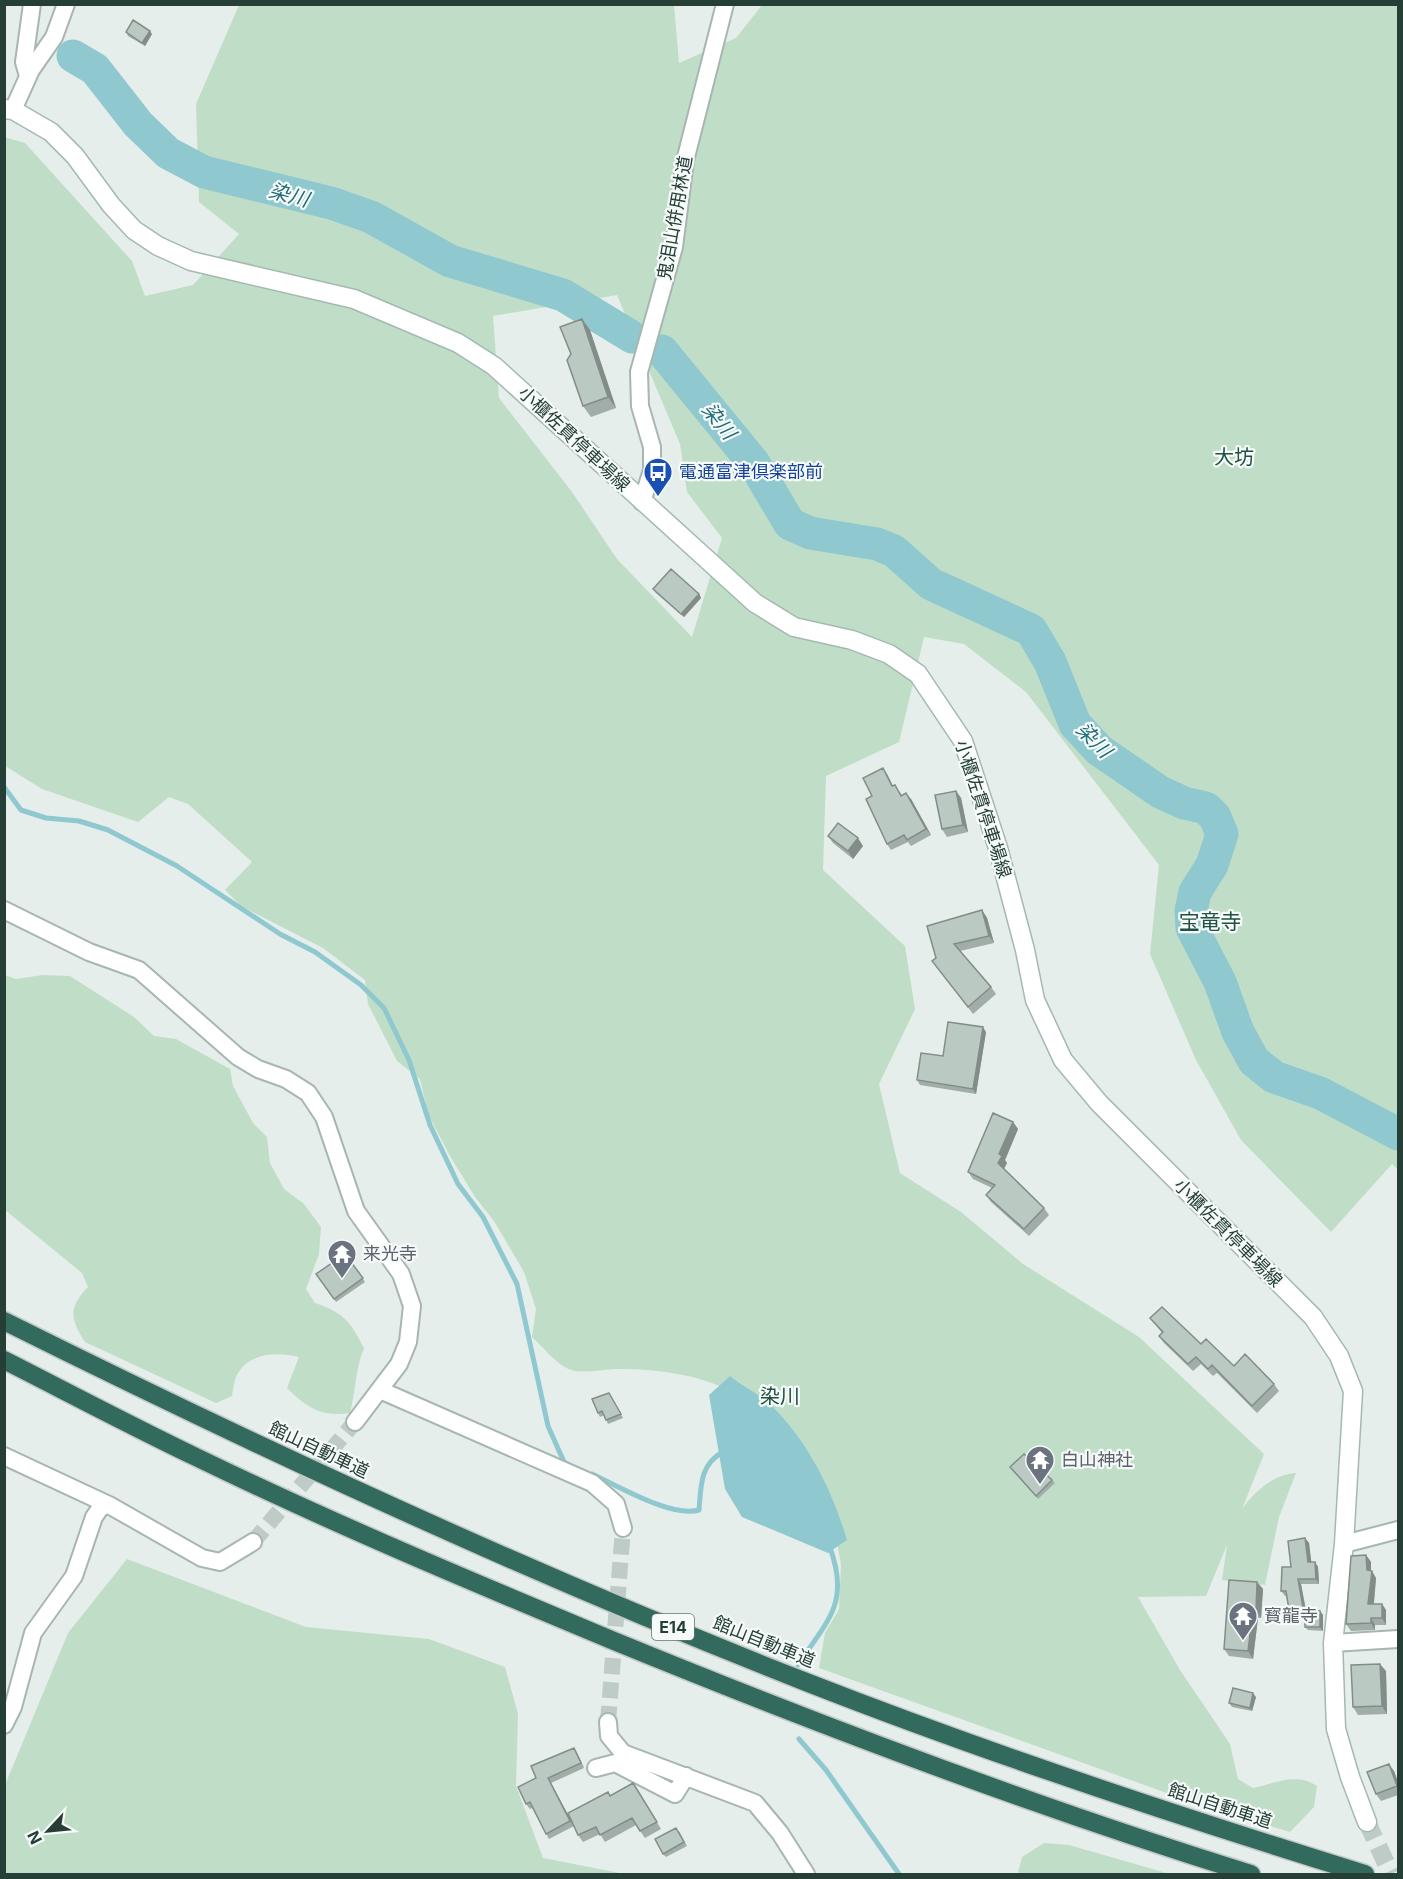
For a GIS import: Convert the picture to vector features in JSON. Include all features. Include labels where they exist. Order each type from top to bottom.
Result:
[{"type":"highway","name":"館山自動車道","points":[[4,1321],[217,1427],[483,1548],[795,1678],[1130,1800],[1365,1875]]},
{"type":"highway","name":"E14","points":[[4,1360],[200,1459],[479,1585],[798,1716],[896,1753],[1125,1835],[1251,1875]]},
{"type":"main road","name":"小櫃佐貫停車場線","points":[[9,109],[51,132],[75,156],[111,205],[134,230],[158,246],[191,261],[354,299],[458,343],[494,366],[755,603],[794,627],[852,640],[889,654],[918,674],[963,741],[998,848],[1025,950],[1035,1000],[1063,1060],[1099,1103],[1313,1317],[1340,1356],[1353,1391],[1344,1544],[1332,1642],[1336,1729],[1350,1777],[1367,1822]]},
{"type":"street","points":[[28,76],[24,62],[32,4]]},
{"type":"street","points":[[9,109],[54,37],[66,4]]},
{"type":"street","name":"鬼泪山併用林道","points":[[642,502],[652,470],[652,447],[640,406],[639,372],[674,247],[685,161],[725,4]]},
{"type":"street","points":[[4,910],[89,951],[139,970],[238,1057],[258,1069],[286,1079],[308,1093],[324,1117],[357,1211],[401,1274],[412,1306],[408,1341],[399,1364],[356,1422]]},
{"type":"street","points":[[380,1390],[592,1483],[616,1504],[623,1528]]},
{"type":"street","points":[[4,1456],[109,1505],[202,1558],[220,1562],[253,1542]]},
{"type":"street","points":[[4,1725],[13,1707],[33,1633],[74,1575],[94,1517],[101,1507],[109,1505]]},
{"type":"street","points":[[1344,1544],[1398,1530]]},
{"type":"street","points":[[1332,1642],[1398,1640]]},
{"type":"street","points":[[608,1722],[609,1736],[623,1753],[755,1803],[780,1833],[806,1875]]},
{"type":"street","points":[[596,1768],[615,1763],[675,1794],[686,1776]]},
{"type":"green space","points":[[239,5],[674,5],[679,63],[736,38],[762,5],[1398,5],[1398,1170],[1392,1164],[1331,1232],[1241,1140],[1196,1060],[1150,954],[1159,865],[1026,692],[964,644],[924,637],[899,742],[826,776],[823,870],[905,946],[915,1009],[879,1084],[900,1173],[961,1212],[1023,1264],[1139,1337],[1264,1454],[1242,1509],[1252,1496],[1272,1480],[1296,1473],[1279,1517],[1265,1585],[1222,1580],[1227,1545],[1206,1596],[1138,1597],[1180,1670],[1230,1744],[1238,1779],[1253,1788],[1294,1779],[1317,1786],[1314,1807],[1290,1832],[1200,1805],[819,1668],[825,1633],[839,1609],[841,1565],[834,1526],[731,1391],[704,1380],[662,1371],[571,1370],[555,1360],[532,1337],[536,1309],[524,1272],[494,1221],[475,1197],[450,1156],[428,1114],[420,1079],[397,1061],[368,1004],[365,980],[323,948],[241,906],[225,890],[252,862],[188,804],[169,797],[138,822],[42,789],[5,766],[4,137],[25,143],[132,261],[145,296],[193,285],[239,234],[199,202],[196,104]],"holes":[[[617,295],[680,444],[687,492],[722,538],[692,637],[617,559],[572,492],[499,398],[493,316]]]},
{"type":"green space","points":[[5,975],[16,979],[43,975],[70,976],[134,1017],[154,1036],[176,1039],[230,1069],[233,1086],[253,1123],[267,1137],[270,1163],[284,1189],[304,1204],[321,1227],[319,1254],[306,1289],[315,1303],[333,1310],[345,1319],[364,1348],[350,1413],[331,1414],[315,1410],[287,1388],[299,1357],[274,1354],[257,1357],[243,1366],[237,1375],[232,1396],[216,1403],[85,1342],[76,1326],[73,1313],[77,1301],[88,1287],[82,1273],[5,1210]]},
{"type":"green space","points":[[127,1559],[306,1627],[429,1639],[505,1667],[518,1714],[516,1786],[543,1858],[625,1874],[5,1874],[5,1785],[68,1633]]},
{"type":"green space","points":[[1044,1843],[1069,1845],[1170,1874],[1020,1874],[1018,1872],[1022,1857]]},
{"type":"water","points":[[730,1376],[771,1405],[797,1435],[818,1468],[847,1540],[828,1553],[742,1517],[725,1489],[709,1395]]},
{"type":"building","points":[[133,20],[150,31],[142,43],[126,32]]},
{"type":"building","points":[[582,319],[608,397],[583,406],[567,360],[571,354],[560,327]]},
{"type":"building","points":[[671,569],[699,594],[681,614],[653,589]]},
{"type":"building","points":[[883,768],[892,786],[895,785],[901,796],[906,793],[926,829],[907,840],[904,835],[887,844],[866,799],[872,796],[863,778]]},
{"type":"building","points":[[956,791],[963,825],[942,829],[935,795]]},
{"type":"building","points":[[838,823],[858,838],[848,851],[828,836]]},
{"type":"building","points":[[982,910],[989,936],[954,944],[991,987],[968,1007],[932,961],[936,958],[927,926]]},
{"type":"building","points":[[948,1022],[983,1027],[973,1089],[917,1080],[921,1053],[943,1056]]},
{"type":"building","points":[[993,1113],[1013,1122],[999,1154],[1002,1156],[998,1163],[1044,1208],[1024,1229],[986,1195],[995,1185],[968,1172]]},
{"type":"building","name":"来光寺","points":[[345,1254],[363,1278],[334,1299],[316,1274]]},
{"type":"building","points":[[1162,1307],[1201,1344],[1206,1339],[1234,1366],[1245,1354],[1274,1384],[1252,1406],[1212,1365],[1208,1369],[1196,1357],[1188,1364],[1159,1336],[1163,1332],[1150,1318]]},
{"type":"building","points":[[609,1393],[621,1414],[606,1420],[602,1411],[598,1413],[592,1399]]},
{"type":"building","points":[[1024,1454],[1052,1480],[1036,1496],[1010,1467]]},
{"type":"building","points":[[1305,1538],[1308,1562],[1315,1562],[1316,1579],[1298,1579],[1304,1613],[1290,1616],[1286,1591],[1281,1591],[1282,1567],[1291,1567],[1288,1541]]},
{"type":"building","points":[[1366,1555],[1367,1570],[1372,1571],[1368,1604],[1382,1604],[1382,1618],[1371,1618],[1371,1623],[1346,1624],[1351,1556]]},
{"type":"building","points":[[1229,1580],[1257,1582],[1256,1611],[1253,1610],[1248,1651],[1224,1649]]},
{"type":"building","points":[[1305,1609],[1320,1611],[1320,1627],[1305,1627]]},
{"type":"building","points":[[1380,1664],[1382,1706],[1353,1707],[1351,1665]]},
{"type":"building","points":[[1233,1688],[1253,1693],[1250,1708],[1229,1703]]},
{"type":"building","points":[[574,1748],[581,1763],[548,1778],[570,1821],[546,1834],[530,1802],[526,1804],[518,1787],[536,1778],[531,1766]]},
{"type":"building","points":[[1389,1764],[1397,1786],[1376,1794],[1367,1772]]},
{"type":"building","points":[[633,1783],[657,1822],[640,1831],[632,1818],[600,1835],[596,1827],[578,1835],[568,1813],[608,1792],[610,1796]]},
{"type":"building","points":[[676,1828],[684,1842],[663,1854],[655,1839]]},
{"type":"waterway","name":"染川","points":[[73,56],[95,69],[138,124],[168,153],[204,172],[331,203],[371,217],[450,261],[563,295],[632,337]]},
{"type":"waterway","name":"染川","points":[[662,351],[753,462],[790,524],[810,533],[877,544],[894,551],[931,584],[1031,630],[1050,662],[1075,724],[1099,750],[1160,792],[1184,803],[1206,808],[1215,817],[1222,834],[1212,865],[1195,892],[1191,911],[1192,928],[1220,982],[1238,1032],[1254,1061],[1274,1077],[1320,1093],[1398,1134]]},
{"type":"waterway","points":[[4,787],[21,810],[46,818],[79,821],[108,830],[177,866],[280,934],[315,952],[361,985],[384,1008],[409,1060],[430,1125],[458,1184],[483,1217],[517,1284],[548,1426],[564,1462],[569,1465]]},
{"type":"waterway","points":[[592,1474],[660,1505],[688,1511],[699,1510],[703,1476],[710,1463],[723,1452]]},
{"type":"waterway","points":[[798,1665],[827,1622],[837,1596],[838,1582],[829,1545]]},
{"type":"waterway","points":[[799,1739],[826,1770],[899,1874]]},
{"type":"tunnel","points":[[253,1542],[355,1422]]},
{"type":"tunnel","points":[[608,1722],[623,1528]]},
{"type":"tunnel","points":[[1367,1822],[1391,1874]]},
{"type":"place","name":"電通富津倶楽部前","points":[[658,498]]},
{"type":"place","name":"来光寺","points":[[342,1280]]},
{"type":"place","name":"白山神社","points":[[1040,1486]]},
{"type":"place","name":"寳龍寺","points":[[1243,1642]]},
{"type":"district","name":"大坊","points":[[1234,457]]},
{"type":"district","name":"宝竜寺","points":[[1210,922]]},
{"type":"district","name":"染川","points":[[780,1396]]}]
